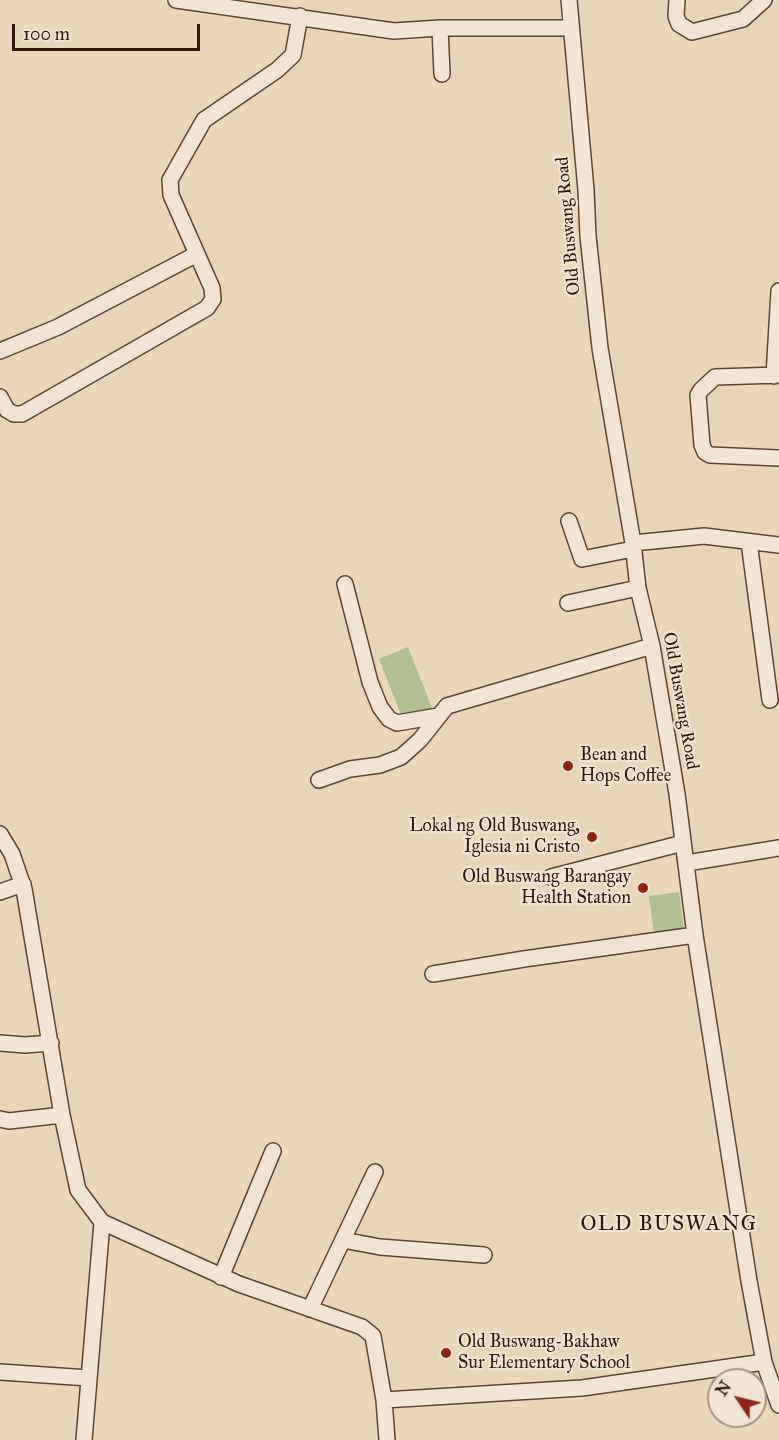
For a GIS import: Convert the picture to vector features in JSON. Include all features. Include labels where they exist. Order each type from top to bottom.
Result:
[{"type":"street","points":[[176,0],[394,31],[440,28],[570,28]]},
{"type":"street","name":"Old Buswang Road","points":[[569,0],[588,236],[600,348],[638,588],[652,646],[687,863],[695,935],[749,1281],[764,1362],[779,1405]]},
{"type":"street","points":[[677,0],[676,16],[680,24],[692,32],[743,19],[764,0]]},
{"type":"street","points":[[0,397],[7,410],[14,414],[21,414],[207,308],[213,299],[212,288],[171,195],[170,180],[204,120],[277,70],[293,55],[300,16]]},
{"type":"street","points":[[440,28],[442,74]]},
{"type":"street","points":[[0,351],[58,327],[197,254]]},
{"type":"street","points":[[779,291],[776,376],[715,377],[700,390],[698,395],[702,445],[705,452],[710,455],[779,458]]},
{"type":"street","points":[[569,521],[582,559],[633,546],[704,536],[779,545]]},
{"type":"street","points":[[749,542],[770,700]]},
{"type":"street","points":[[345,584],[370,682],[380,707],[389,719],[397,723],[438,716]]},
{"type":"street","points":[[568,603],[638,588]]},
{"type":"street","points":[[319,780],[350,769],[380,765],[401,757],[420,740],[447,706],[652,646]]},
{"type":"street","points":[[0,834],[12,854],[23,884],[62,1115],[78,1190],[102,1222],[221,1277],[362,1327],[373,1336],[384,1400],[387,1440]]},
{"type":"street","points":[[551,877],[683,843]]},
{"type":"street","points":[[687,863],[779,848]]},
{"type":"street","points":[[0,892],[23,884]]},
{"type":"street","points":[[433,974],[695,935]]},
{"type":"street","points":[[0,1042],[25,1045],[51,1042]]},
{"type":"street","points":[[0,1119],[9,1121],[62,1115]]},
{"type":"street","points":[[221,1277],[273,1151]]},
{"type":"street","points":[[310,1309],[375,1172]]},
{"type":"street","points":[[84,1440],[102,1222]]},
{"type":"street","points":[[343,1240],[380,1247],[484,1255]]},
{"type":"street","points":[[384,1400],[582,1388],[764,1362]]},
{"type":"street","points":[[0,1372],[89,1377]]},
{"type":"green space","points":[[408,647],[434,713],[405,725],[379,659]]},
{"type":"green space","points":[[679,892],[685,938],[655,943],[649,896]]},
{"type":"place","name":"Bean and Hops Coffee","points":[[568,766]]},
{"type":"place","name":"Lokal ng Old Buswang, Iglesia ni Cristo","points":[[592,837]]},
{"type":"place","name":"Old Buswang Barangay Health Station","points":[[643,888]]},
{"type":"place","name":"Old Buswang-Bakhaw Sur Elementary School","points":[[446,1353]]},
{"type":"district","name":"OLD BUSWANG","points":[[669,1225]]}]
